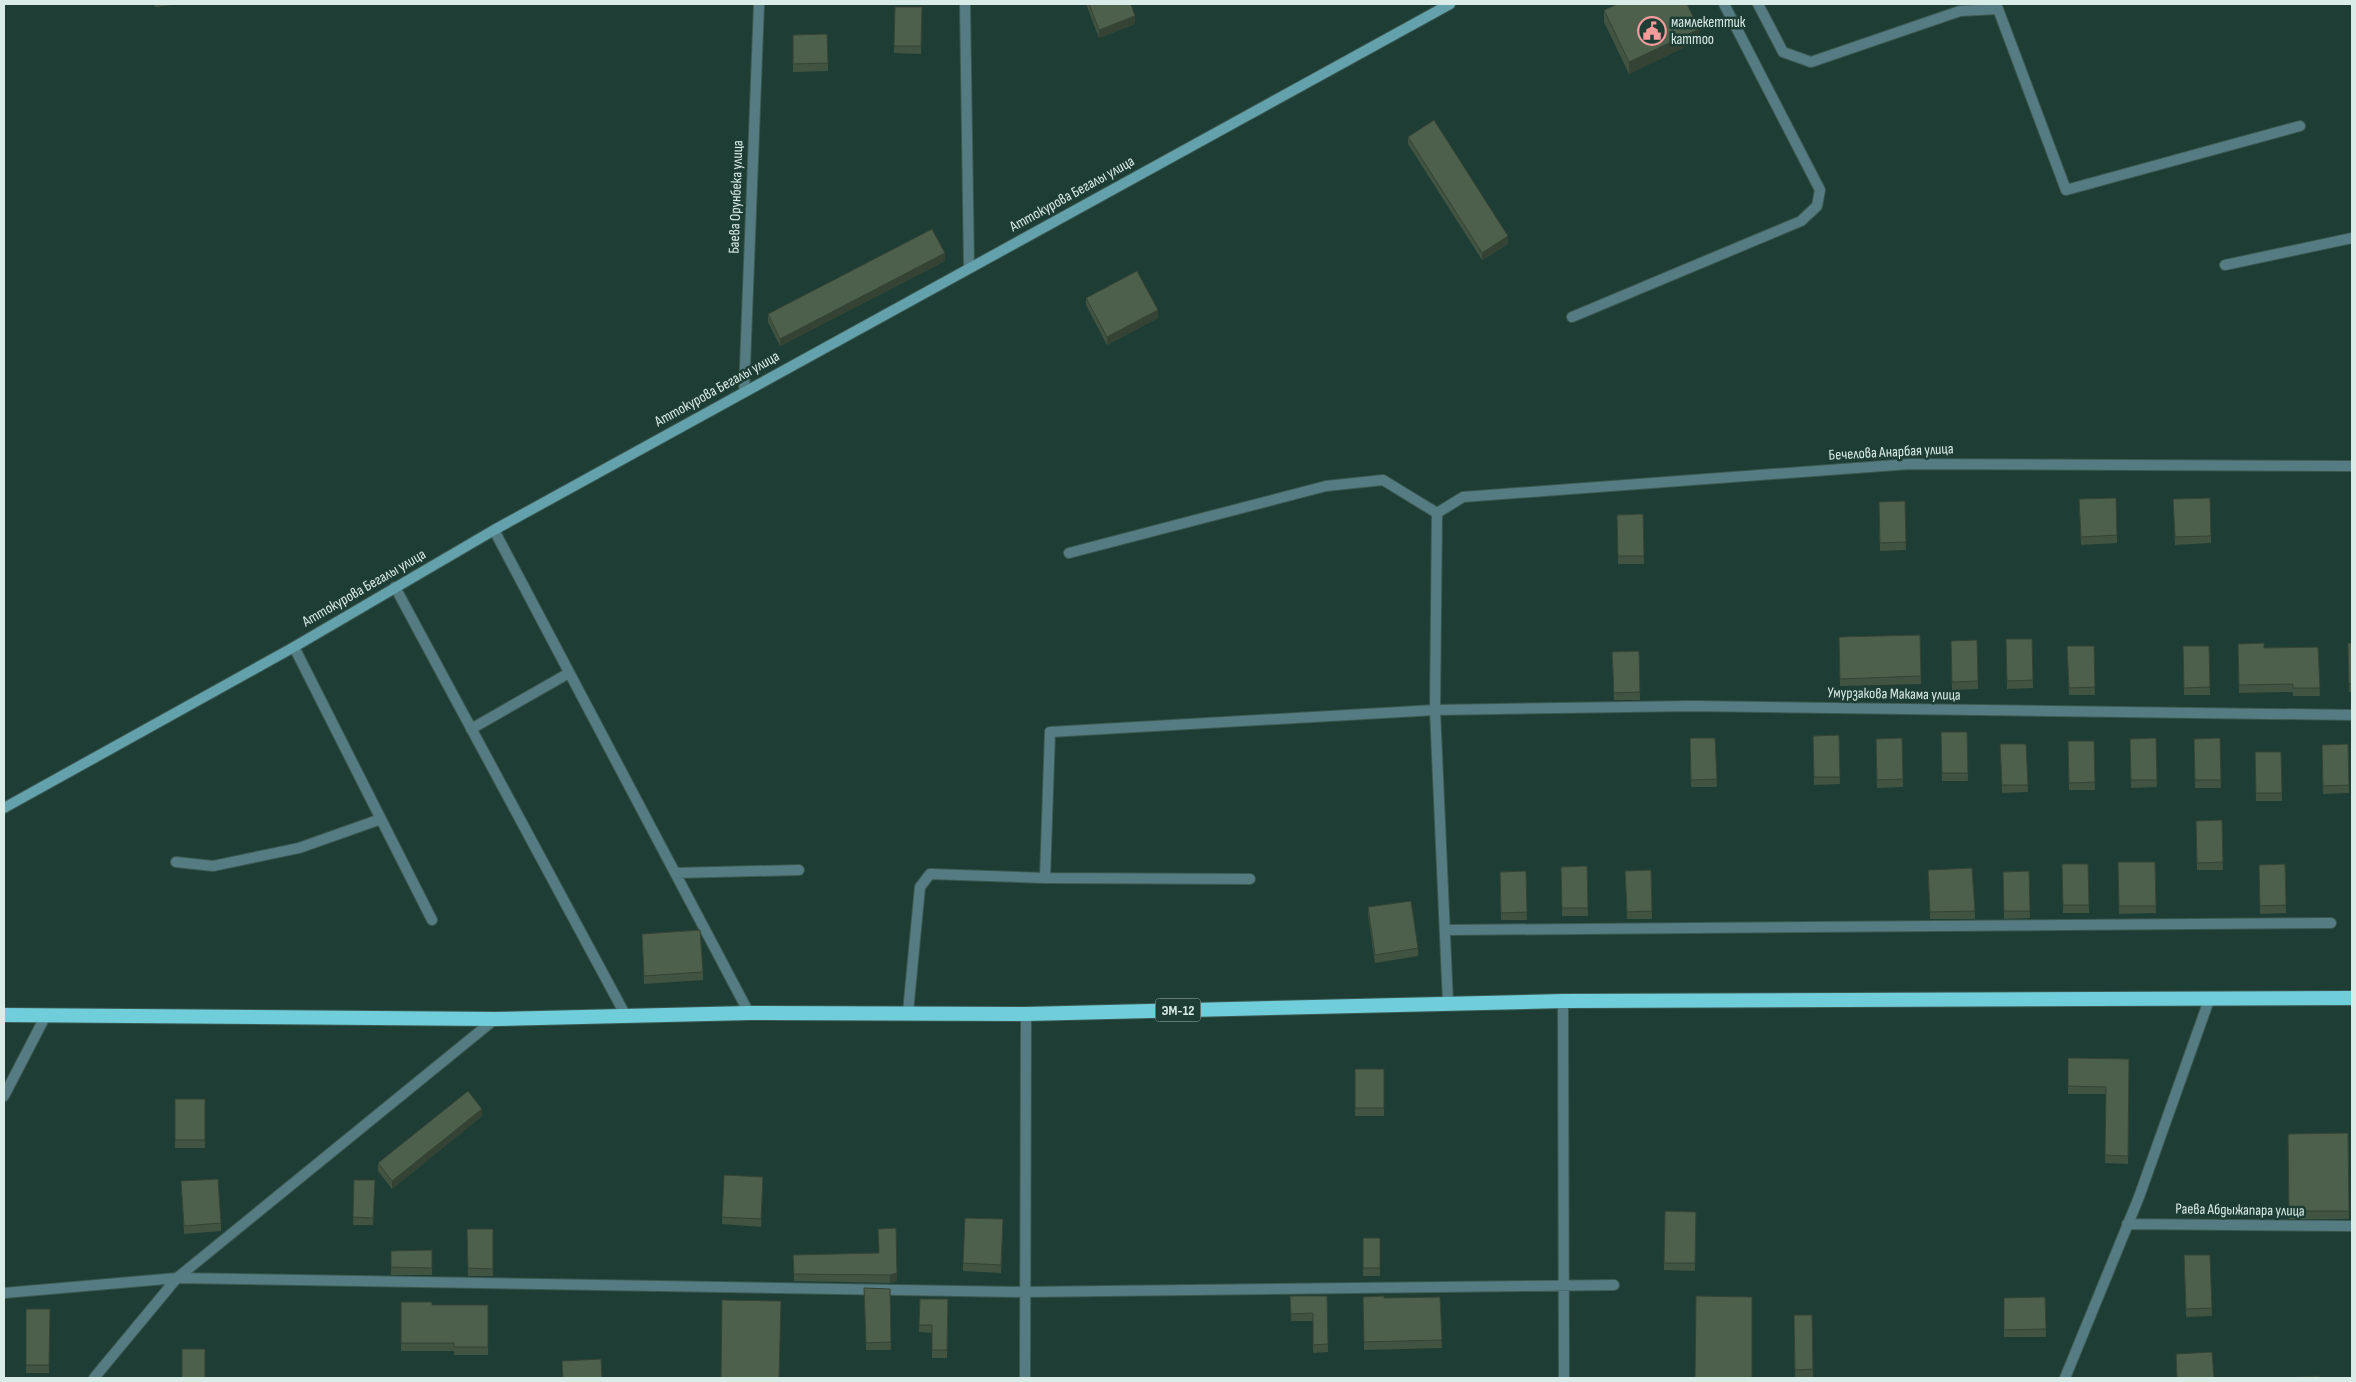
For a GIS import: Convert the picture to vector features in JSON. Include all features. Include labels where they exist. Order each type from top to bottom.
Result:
[{"type":"highway","name":"ЭМ-12","points":[[4,1016],[495,1018],[749,1013],[908,1012],[1026,1014],[1563,1001],[2352,998]]},
{"type":"main road","name":"Аттокурова Бегалы улица","points":[[4,808],[294,647],[494,530],[1450,4]]},
{"type":"street","name":"Баева Орунбека улица","points":[[744,392],[759,4]]},
{"type":"street","points":[[965,4],[969,267]]},
{"type":"street","points":[[1572,317],[1801,221],[1817,206],[1820,190],[1724,4]]},
{"type":"street","points":[[1758,4],[1783,52],[1811,62],[1960,11],[1998,9],[2066,190],[2300,126]]},
{"type":"street","points":[[2225,265],[2352,238]]},
{"type":"street","name":"Бечелова Анарбая улица","points":[[1437,513],[1463,497],[1910,464],[2352,466]]},
{"type":"street","points":[[1069,553],[1326,486],[1383,480],[1437,513],[1435,710],[1448,1003]]},
{"type":"street","points":[[494,530],[749,1013]]},
{"type":"street","points":[[395,588],[626,1016]]},
{"type":"street","points":[[294,647],[432,920]]},
{"type":"street","points":[[471,729],[569,673]]},
{"type":"street","name":"Умурзакова Макама улица","points":[[1045,878],[1050,732],[1435,710],[1692,706],[2352,715]]},
{"type":"street","points":[[176,862],[213,866],[299,848],[381,819]]},
{"type":"street","points":[[675,873],[799,870]]},
{"type":"street","points":[[908,1012],[920,887],[930,874],[1045,878],[1250,880]]},
{"type":"street","points":[[1445,930],[2331,923]]},
{"type":"street","points":[[2065,1378],[2139,1197],[2209,1000]]},
{"type":"street","points":[[1563,1001],[1562,1285],[1564,1378]]},
{"type":"street","points":[[1025,1378],[1026,1014]]},
{"type":"street","points":[[4,1096],[45,1017]]},
{"type":"street","points":[[94,1378],[177,1278],[495,1018]]},
{"type":"street","name":"Раева Абдыжапара улица","points":[[2127,1224],[2352,1226]]},
{"type":"street","points":[[4,1293],[177,1278],[1024,1292],[1614,1285]]},
{"type":"building","points":[[1089,4],[1131,4],[1135,16],[1099,30]]},
{"type":"building","name":"мамлекеттик каттоо","points":[[1618,4],[1687,4],[1699,29],[1629,62],[1604,10]]},
{"type":"building","points":[[895,7],[922,7],[921,46],[894,46]]},
{"type":"building","points":[[827,34],[828,63],[793,64],[793,35]]},
{"type":"building","points":[[1434,120],[1508,236],[1482,253],[1408,137]]},
{"type":"building","points":[[932,229],[945,253],[780,339],[768,314]]},
{"type":"building","points":[[1137,271],[1158,310],[1107,337],[1086,298]]},
{"type":"building","points":[[2116,498],[2117,535],[2081,537],[2079,499]]},
{"type":"building","points":[[2210,498],[2211,536],[2175,537],[2173,499]]},
{"type":"building","points":[[1905,501],[1906,542],[1880,543],[1879,502]]},
{"type":"building","points":[[1643,514],[1644,556],[1618,556],[1617,515]]},
{"type":"building","points":[[1920,635],[1921,676],[1840,679],[1839,637]]},
{"type":"building","points":[[2006,639],[2032,639],[2033,680],[2007,681]]},
{"type":"building","points":[[1977,640],[1978,681],[1952,682],[1951,641]]},
{"type":"building","points":[[2264,643],[2264,648],[2318,647],[2320,688],[2293,688],[2293,684],[2239,685],[2238,644]]},
{"type":"building","points":[[2348,643],[2352,643],[2352,684],[2349,684]]},
{"type":"building","points":[[2067,646],[2094,646],[2095,687],[2069,688]]},
{"type":"building","points":[[2183,646],[2209,646],[2210,687],[2184,688]]},
{"type":"building","points":[[1639,651],[1640,692],[1614,693],[1612,652]]},
{"type":"building","points":[[1941,732],[1967,732],[1968,773],[1942,773]]},
{"type":"building","points":[[1839,735],[1840,777],[1814,777],[1813,736]]},
{"type":"building","points":[[1690,738],[1715,738],[1717,779],[1691,780]]},
{"type":"building","points":[[1902,738],[1903,779],[1877,780],[1876,739]]},
{"type":"building","points":[[2156,738],[2157,780],[2131,780],[2130,739]]},
{"type":"building","points":[[2220,738],[2221,780],[2195,780],[2194,739]]},
{"type":"building","points":[[2068,741],[2094,741],[2095,782],[2069,783]]},
{"type":"building","points":[[2000,744],[2026,744],[2028,785],[2002,785]]},
{"type":"building","points":[[2348,744],[2349,785],[2323,786],[2322,745]]},
{"type":"building","points":[[2255,752],[2281,752],[2282,793],[2256,793]]},
{"type":"building","points":[[2222,820],[2223,862],[2197,863],[2196,821]]},
{"type":"building","points":[[2118,862],[2155,862],[2156,906],[2119,906]]},
{"type":"building","points":[[2062,864],[2088,864],[2089,905],[2063,905]]},
{"type":"building","points":[[2285,864],[2286,905],[2260,906],[2259,865]]},
{"type":"building","points":[[1587,866],[1588,908],[1562,908],[1561,867]]},
{"type":"building","points":[[1972,868],[1975,911],[1930,912],[1928,870]]},
{"type":"building","points":[[1651,870],[1652,911],[1627,912],[1625,871]]},
{"type":"building","points":[[1526,871],[1527,912],[1501,913],[1500,872]]},
{"type":"building","points":[[2029,871],[2030,911],[2004,911],[2003,872]]},
{"type":"building","points":[[1411,901],[1418,948],[1375,955],[1368,907]]},
{"type":"building","points":[[700,930],[703,972],[644,976],[642,934]]},
{"type":"building","points":[[2068,1058],[2129,1059],[2128,1156],[2105,1155],[2106,1087],[2068,1086]]},
{"type":"building","points":[[1355,1069],[1384,1069],[1384,1108],[1355,1108]]},
{"type":"building","points":[[468,1091],[482,1109],[392,1181],[378,1163]]},
{"type":"building","points":[[175,1099],[205,1099],[205,1140],[175,1140]]},
{"type":"building","points":[[2348,1133],[2349,1211],[2289,1211],[2288,1134]]},
{"type":"building","points":[[724,1175],[763,1177],[761,1219],[722,1217]]},
{"type":"building","points":[[218,1179],[221,1223],[184,1226],[181,1181]]},
{"type":"building","points":[[354,1180],[375,1180],[373,1218],[353,1217]]},
{"type":"building","points":[[1665,1211],[1696,1212],[1695,1263],[1664,1263]]},
{"type":"building","points":[[965,1218],[1003,1219],[1001,1265],[963,1263]]},
{"type":"building","points":[[896,1228],[897,1273],[890,1275],[794,1274],[793,1255],[879,1253],[878,1229]]},
{"type":"building","points":[[467,1229],[493,1229],[493,1269],[468,1268]]},
{"type":"building","points":[[1363,1238],[1380,1238],[1380,1268],[1363,1268]]},
{"type":"building","points":[[432,1250],[432,1268],[391,1267],[391,1251]]},
{"type":"building","points":[[2184,1255],[2210,1255],[2212,1308],[2186,1309]]},
{"type":"building","points":[[864,1288],[890,1289],[891,1342],[866,1343]]},
{"type":"building","points":[[1290,1296],[1327,1296],[1328,1344],[1313,1345],[1313,1313],[1291,1314]]},
{"type":"building","points":[[1384,1296],[1384,1298],[1440,1297],[1442,1340],[1364,1342],[1363,1297]]},
{"type":"building","points":[[1696,1296],[1752,1297],[1752,1378],[1695,1378]]},
{"type":"building","points":[[2045,1297],[2046,1329],[2004,1330],[2004,1298]]},
{"type":"building","points":[[920,1299],[948,1299],[947,1350],[932,1350],[932,1325],[919,1325]]},
{"type":"building","points":[[722,1300],[781,1301],[779,1378],[721,1378]]},
{"type":"building","points":[[401,1302],[432,1302],[432,1305],[488,1305],[488,1347],[454,1347],[454,1343],[401,1343]]},
{"type":"building","points":[[26,1309],[50,1309],[49,1365],[26,1365]]},
{"type":"building","points":[[1794,1315],[1812,1315],[1813,1369],[1795,1370]]},
{"type":"building","points":[[182,1349],[205,1349],[205,1378],[182,1378]]},
{"type":"building","points":[[2212,1352],[2214,1378],[2177,1378],[2176,1354]]},
{"type":"building","points":[[601,1359],[602,1378],[563,1378],[562,1361]]},
{"type":"building","points":[[2319,1376],[2319,1378],[2282,1378]]},
{"type":"place","name":"мамлекеттик каттоо","points":[[1652,31]]}]
